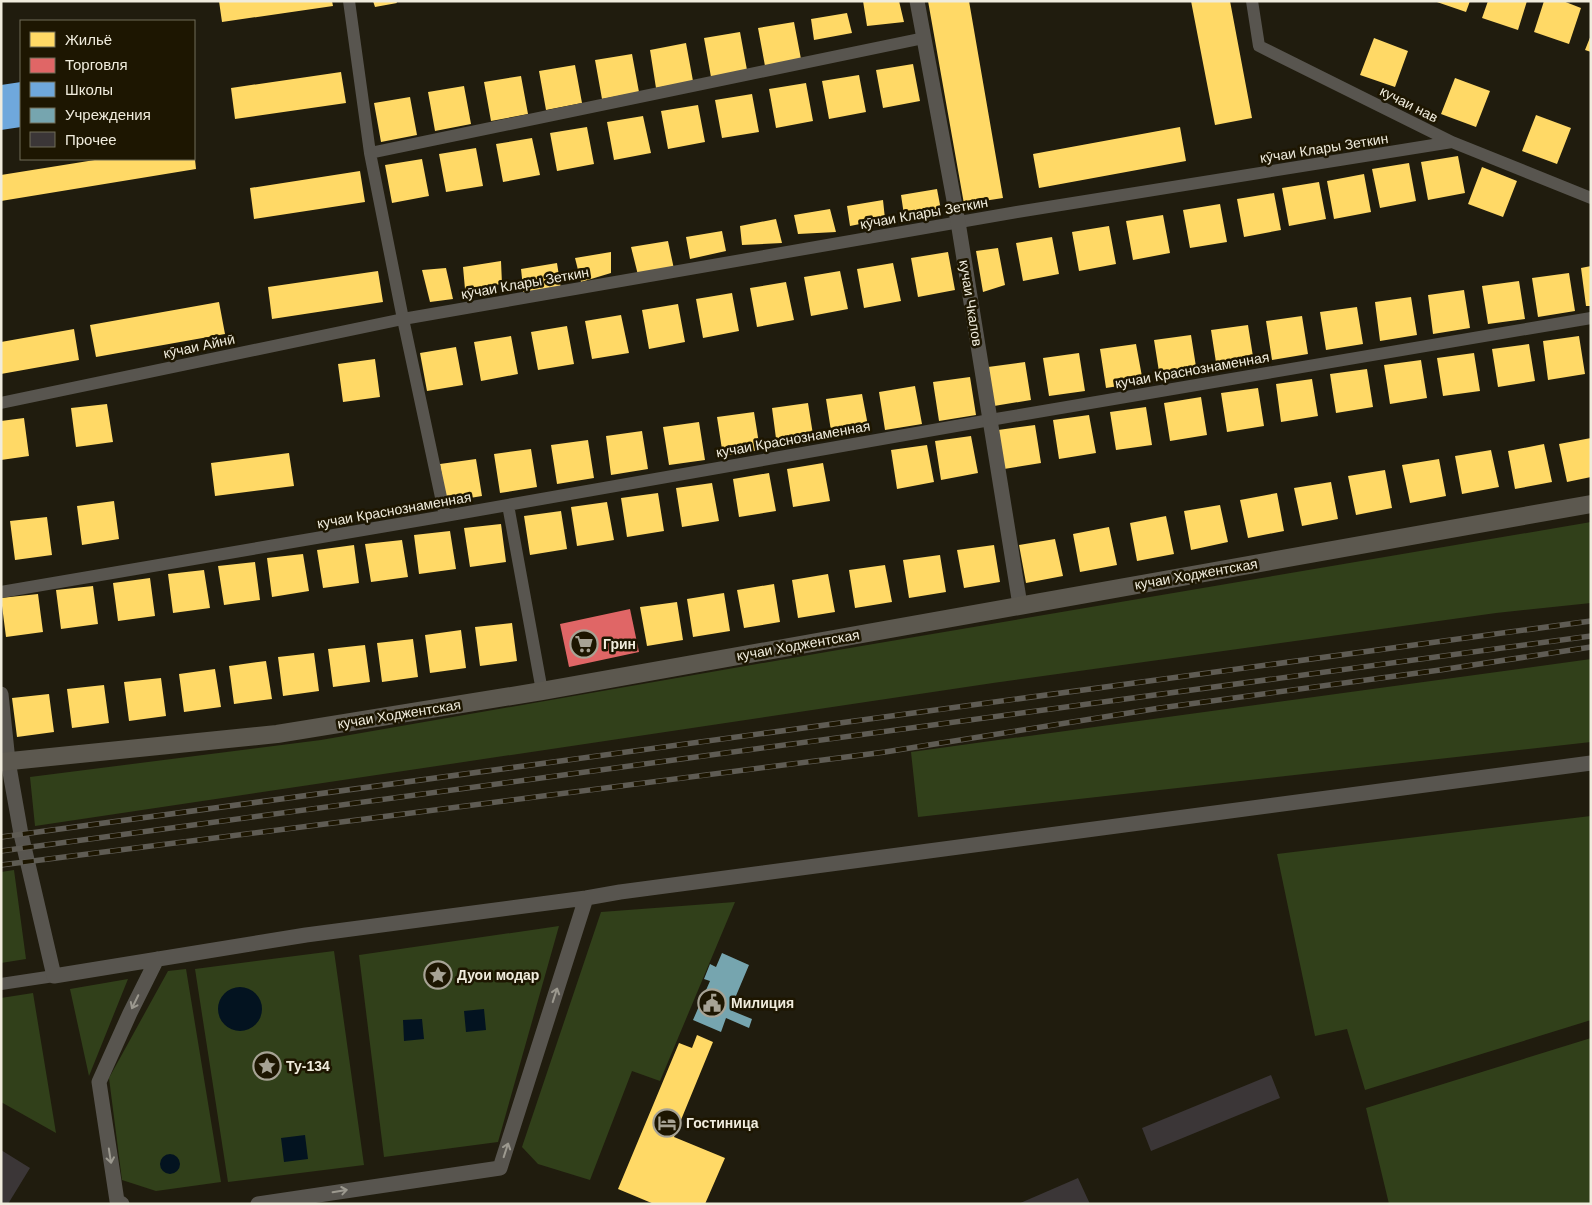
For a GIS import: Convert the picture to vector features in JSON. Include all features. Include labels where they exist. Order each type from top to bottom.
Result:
[{"type":"main road","name":"кучаи Ходжентская","points":[[4,762],[276,734],[542,691],[1591,504]]},
{"type":"street","points":[[349,1],[370,153],[445,516]]},
{"type":"street","name":"кучаи Чкалов","points":[[917,1],[958,222],[1020,605]]},
{"type":"street","name":"кучаи нав","points":[[1252,1],[1259,46],[1452,142],[1591,198]]},
{"type":"street","points":[[370,153],[924,38]]},
{"type":"street","name":"кӯчаи Клары Зеткин","points":[[403,319],[958,222],[1452,142]]},
{"type":"street","name":"кучаи Краснознаменная","points":[[1,592],[990,420],[1591,318]]},
{"type":"street","name":"кӯчаи Айнӣ","points":[[1,403],[403,319]]},
{"type":"street","points":[[508,505],[542,691]]},
{"type":"street","points":[[1,694],[4,762],[54,976]]},
{"type":"street","points":[[1,984],[306,935],[1591,763]]},
{"type":"street","points":[[258,1204],[500,1168],[586,898]]},
{"type":"street","points":[[122,1204],[117,1201],[99,1082],[157,959]]},
{"type":"green space","points":[[1591,522],[1591,603],[1496,613],[993,683],[35,826],[30,777],[321,740]]},
{"type":"green space","points":[[1591,659],[1591,742],[918,817],[911,752]]},
{"type":"green space","points":[[1591,816],[1591,1020],[1365,1090],[1347,1029],[1315,1036],[1277,854]]},
{"type":"green space","points":[[14,870],[26,959],[1,963],[1,872]]},
{"type":"green space","points":[[735,902],[660,1081],[632,1071],[590,1180],[538,1164],[522,1147],[601,912]]},
{"type":"green space","points":[[559,926],[498,1142],[384,1157],[359,955]]},
{"type":"green space","points":[[334,951],[364,1165],[228,1182],[195,969]]},
{"type":"green space","points":[[186,969],[221,1182],[156,1191],[122,1180],[109,1078],[168,971]]},
{"type":"green space","points":[[128,979],[89,1076],[70,989]]},
{"type":"green space","points":[[33,993],[56,1133],[1,1102],[1,998]]},
{"type":"green space","points":[[1591,1038],[1591,1204],[1389,1204],[1366,1108]]},
{"type":"water","points":[[240,987],[252,991],[258,997],[262,1009],[258,1021],[252,1027],[240,1031],[228,1027],[222,1021],[218,1009],[222,997],[228,991]]},
{"type":"water","points":[[484,1009],[486,1030],[466,1032],[464,1011]]},
{"type":"water","points":[[422,1019],[424,1039],[404,1041],[403,1020]]},
{"type":"water","points":[[305,1135],[308,1159],[284,1162],[281,1138]]},
{"type":"water","points":[[166,1154],[174,1154],[180,1160],[180,1168],[174,1174],[166,1174],[160,1168],[160,1160]]},
{"type":"building: Жильё","points":[[219,1],[332,1],[333,6],[222,22]]},
{"type":"building: Жильё","points":[[373,1],[396,1],[397,3],[375,7]]},
{"type":"building: Жильё","points":[[863,1],[899,1],[904,22],[867,26]]},
{"type":"building: Жильё","points":[[928,1],[969,1],[1003,198],[964,204]]},
{"type":"building: Жильё","points":[[1191,1],[1230,1],[1252,118],[1215,125]]},
{"type":"building: Жильё","points":[[1434,1],[1470,1],[1466,12]]},
{"type":"building: Жильё","points":[[1488,1],[1527,1],[1518,30],[1482,18]]},
{"type":"building: Жильё","points":[[1544,1],[1563,1],[1581,8],[1569,44],[1534,32]]},
{"type":"building: Жильё","points":[[847,13],[852,33],[814,40],[811,19]]},
{"type":"building: Жильё","points":[[794,22],[801,59],[765,66],[758,28]]},
{"type":"building: Жильё","points":[[740,32],[747,70],[711,77],[704,38]]},
{"type":"building: Жильё","points":[[1591,35],[1591,52],[1585,50]]},
{"type":"building: Жильё","points":[[1374,38],[1408,51],[1395,87],[1360,75]]},
{"type":"building: Жильё","points":[[686,43],[693,81],[656,88],[650,50]]},
{"type":"building: Жильё","points":[[632,54],[639,92],[602,99],[595,60]]},
{"type":"building: Жильё","points":[[913,64],[920,101],[883,108],[876,70]]},
{"type":"building: Жильё","points":[[575,65],[582,103],[546,110],[539,71]]},
{"type":"building: Жильё","points":[[341,72],[346,103],[235,119],[231,88]]},
{"type":"building: Жильё","points":[[859,75],[866,112],[829,119],[822,81]]},
{"type":"building: Жильё","points":[[521,76],[528,114],[491,121],[484,82]]},
{"type":"building: Жильё","points":[[1455,78],[1490,91],[1476,127],[1441,114]]},
{"type":"building: Жильё","points":[[806,83],[813,121],[776,128],[769,89]]},
{"type":"building: Жильё","points":[[464,86],[471,124],[435,131],[428,92]]},
{"type":"building: Жильё","points":[[752,94],[759,132],[722,138],[715,100]]},
{"type":"building: Жильё","points":[[410,97],[417,135],[381,142],[374,103]]},
{"type":"building: Жильё","points":[[698,105],[705,142],[668,149],[661,111]]},
{"type":"building: Жильё","points":[[1536,115],[1571,128],[1557,164],[1522,151]]},
{"type":"building: Жильё","points":[[643,116],[651,153],[614,160],[607,122]]},
{"type":"building: Жильё","points":[[587,127],[594,164],[557,171],[550,133]]},
{"type":"building: Жильё","points":[[1180,127],[1186,161],[1039,188],[1033,154]]},
{"type":"building: Жильё","points":[[532,138],[540,175],[503,182],[496,144]]},
{"type":"building: Жильё","points":[[476,148],[483,186],[446,192],[439,154]]},
{"type":"building: Жильё","points":[[1458,156],[1465,193],[1428,200],[1421,162]]},
{"type":"building: Жильё","points":[[195,159],[196,169],[1,201],[1,175],[95,160]]},
{"type":"building: Жильё","points":[[422,159],[429,196],[392,203],[385,165]]},
{"type":"building: Жильё","points":[[1409,163],[1416,201],[1380,208],[1372,169]]},
{"type":"building: Жильё","points":[[1482,167],[1517,181],[1503,217],[1468,204]]},
{"type":"building: Жильё","points":[[360,171],[365,202],[254,219],[250,188]]},
{"type":"building: Жильё","points":[[1364,174],[1371,212],[1334,219],[1327,181]]},
{"type":"building: Жильё","points":[[1319,182],[1326,219],[1289,226],[1282,188]]},
{"type":"building: Жильё","points":[[937,189],[941,210],[904,215],[901,195]]},
{"type":"building: Жильё","points":[[1274,193],[1281,230],[1244,237],[1237,199]]},
{"type":"building: Жильё","points":[[883,200],[885,219],[850,226],[847,206]]},
{"type":"building: Жильё","points":[[1220,204],[1227,242],[1190,248],[1183,210]]},
{"type":"building: Жильё","points":[[830,209],[836,232],[798,234],[794,215]]},
{"type":"building: Жильё","points":[[1163,215],[1170,253],[1133,260],[1126,221]]},
{"type":"building: Жильё","points":[[776,219],[782,243],[742,245],[740,226]]},
{"type":"building: Жильё","points":[[1109,226],[1116,264],[1079,271],[1072,232]]},
{"type":"building: Жильё","points":[[722,231],[726,251],[690,259],[686,237]]},
{"type":"building: Жильё","points":[[1052,237],[1059,274],[1023,281],[1016,243]]},
{"type":"building: Жильё","points":[[668,241],[674,269],[638,275],[631,247]]},
{"type":"building: Жильё","points":[[998,248],[1005,285],[983,292],[976,251]]},
{"type":"building: Жильё","points":[[611,252],[611,273],[581,282],[575,258]]},
{"type":"building: Жильё","points":[[948,252],[955,290],[918,297],[911,258]]},
{"type":"building: Жильё","points":[[501,261],[502,284],[465,289],[463,267]]},
{"type":"building: Жильё","points":[[557,263],[561,289],[524,297],[521,269]]},
{"type":"building: Жильё","points":[[893,263],[901,301],[864,308],[857,269]]},
{"type":"building: Жильё","points":[[1591,266],[1591,306],[1586,306],[1581,268]]},
{"type":"building: Жильё","points":[[446,268],[453,299],[430,302],[422,270]]},
{"type":"building: Жильё","points":[[378,271],[383,302],[272,319],[268,287]]},
{"type":"building: Жильё","points":[[840,271],[848,309],[811,316],[804,277]]},
{"type":"building: Жильё","points":[[1569,273],[1575,311],[1538,317],[1532,278]]},
{"type":"building: Жильё","points":[[1519,281],[1525,319],[1488,324],[1482,286]]},
{"type":"building: Жильё","points":[[786,282],[794,320],[757,327],[750,288]]},
{"type":"building: Жильё","points":[[1464,290],[1470,328],[1433,334],[1428,295]]},
{"type":"building: Жильё","points":[[732,293],[739,331],[703,338],[696,299]]},
{"type":"building: Жильё","points":[[1411,297],[1417,335],[1380,341],[1375,302]]},
{"type":"building: Жильё","points":[[219,302],[225,334],[96,357],[90,325]]},
{"type":"building: Жильё","points":[[678,304],[685,342],[649,349],[642,310]]},
{"type":"building: Жильё","points":[[1357,307],[1363,344],[1326,350],[1320,312]]},
{"type":"building: Жильё","points":[[621,315],[629,353],[592,359],[585,321]]},
{"type":"building: Жильё","points":[[1302,316],[1308,354],[1272,360],[1266,321]]},
{"type":"building: Жильё","points":[[1248,325],[1254,363],[1217,369],[1211,330]]},
{"type":"building: Жильё","points":[[567,326],[574,364],[538,370],[531,332]]},
{"type":"building: Жильё","points":[[74,329],[79,360],[1,374],[1,342]]},
{"type":"building: Жильё","points":[[1191,335],[1197,373],[1160,378],[1154,340]]},
{"type":"building: Жильё","points":[[511,336],[518,374],[481,381],[474,342]]},
{"type":"building: Жильё","points":[[1579,336],[1585,374],[1548,380],[1543,341]]},
{"type":"building: Жильё","points":[[1136,344],[1143,382],[1106,388],[1100,349]]},
{"type":"building: Жильё","points":[[1529,344],[1535,381],[1498,387],[1492,349]]},
{"type":"building: Жильё","points":[[456,347],[463,385],[427,391],[420,353]]},
{"type":"building: Жильё","points":[[1079,353],[1085,391],[1049,396],[1043,358]]},
{"type":"building: Жильё","points":[[1474,353],[1480,391],[1443,396],[1437,358]]},
{"type":"building: Жильё","points":[[375,359],[380,397],[343,402],[338,364]]},
{"type":"building: Жильё","points":[[1421,360],[1427,398],[1390,404],[1384,365]]},
{"type":"building: Жильё","points":[[1025,362],[1031,400],[994,406],[988,367]]},
{"type":"building: Жильё","points":[[1367,369],[1373,407],[1336,413],[1330,374]]},
{"type":"building: Жильё","points":[[970,377],[976,415],[939,421],[933,382]]},
{"type":"building: Жильё","points":[[1312,379],[1318,416],[1281,422],[1276,384]]},
{"type":"building: Жильё","points":[[915,386],[922,424],[885,430],[879,392]]},
{"type":"building: Жильё","points":[[1258,388],[1264,426],[1227,432],[1221,393]]},
{"type":"building: Жильё","points":[[862,394],[869,431],[832,437],[826,399]]},
{"type":"building: Жильё","points":[[1201,397],[1207,435],[1170,441],[1164,403]]},
{"type":"building: Жильё","points":[[808,403],[814,441],[777,446],[772,408]]},
{"type":"building: Жильё","points":[[107,404],[113,442],[76,447],[71,408]]},
{"type":"building: Жильё","points":[[1146,407],[1152,445],[1116,450],[1110,412]]},
{"type":"building: Жильё","points":[[754,412],[760,450],[723,456],[717,417]]},
{"type":"building: Жильё","points":[[1089,415],[1096,453],[1059,459],[1053,420]]},
{"type":"building: Жильё","points":[[24,418],[29,456],[1,460],[1,421]]},
{"type":"building: Жильё","points":[[699,422],[705,460],[669,465],[663,427]]},
{"type":"building: Жильё","points":[[1035,425],[1041,463],[1004,469],[998,430]]},
{"type":"building: Жильё","points":[[642,431],[648,469],[611,475],[606,436]]},
{"type":"building: Жильё","points":[[971,436],[978,473],[941,480],[935,441]]},
{"type":"building: Жильё","points":[[1591,438],[1591,477],[1567,482],[1559,444]]},
{"type":"building: Жильё","points":[[588,440],[594,478],[557,484],[551,445]]},
{"type":"building: Жильё","points":[[1544,444],[1552,482],[1515,489],[1508,451]]},
{"type":"building: Жильё","points":[[927,445],[934,482],[897,489],[891,450]]},
{"type":"building: Жильё","points":[[531,449],[537,487],[500,493],[494,454]]},
{"type":"building: Жильё","points":[[1491,450],[1499,487],[1462,494],[1455,456]]},
{"type":"building: Жильё","points":[[289,453],[294,486],[215,496],[211,463]]},
{"type":"building: Жильё","points":[[476,459],[482,496],[446,502],[440,464]]},
{"type":"building: Жильё","points":[[1439,459],[1446,496],[1410,503],[1402,465]]},
{"type":"building: Жильё","points":[[823,463],[830,501],[793,507],[787,469]]},
{"type":"building: Жильё","points":[[1385,470],[1392,508],[1356,515],[1348,476]]},
{"type":"building: Жильё","points":[[769,473],[776,511],[739,517],[733,479]]},
{"type":"building: Жильё","points":[[1331,482],[1338,519],[1302,526],[1294,488]]},
{"type":"building: Жильё","points":[[712,483],[719,521],[682,527],[676,488]]},
{"type":"building: Жильё","points":[[658,493],[664,531],[627,537],[621,498]]},
{"type":"building: Жильё","points":[[1277,493],[1284,531],[1248,538],[1240,500]]},
{"type":"building: Жильё","points":[[114,501],[119,539],[82,545],[77,506]]},
{"type":"building: Жильё","points":[[607,502],[614,540],[577,546],[571,507]]},
{"type":"building: Жильё","points":[[1220,505],[1228,542],[1191,550],[1184,511]]},
{"type":"building: Жильё","points":[[561,511],[567,549],[530,555],[524,516]]},
{"type":"building: Жильё","points":[[1166,516],[1174,554],[1137,561],[1130,523]]},
{"type":"building: Жильё","points":[[47,517],[52,555],[15,560],[10,521]]},
{"type":"building: Жильё","points":[[501,524],[506,562],[470,567],[464,528]]},
{"type":"building: Жильё","points":[[1109,527],[1117,565],[1080,572],[1073,534]]},
{"type":"building: Жильё","points":[[450,531],[456,569],[419,574],[414,535]]},
{"type":"building: Жильё","points":[[1055,539],[1063,576],[1026,583],[1019,545]]},
{"type":"building: Жильё","points":[[402,540],[408,577],[371,582],[365,544]]},
{"type":"building: Жильё","points":[[354,545],[359,583],[323,588],[317,550]]},
{"type":"building: Жильё","points":[[994,545],[1000,582],[964,588],[957,550]]},
{"type":"building: Жильё","points":[[303,554],[309,591],[272,597],[267,558]]},
{"type":"building: Жильё","points":[[940,555],[946,592],[909,598],[903,560]]},
{"type":"building: Жильё","points":[[255,562],[260,600],[224,605],[218,566]]},
{"type":"building: Жильё","points":[[885,565],[892,602],[855,608],[849,570]]},
{"type":"building: Жильё","points":[[204,570],[210,608],[173,613],[168,574]]},
{"type":"building: Жильё","points":[[828,574],[835,612],[798,618],[792,580]]},
{"type":"building: Жильё","points":[[150,578],[155,616],[118,621],[113,583]]},
{"type":"building: Жильё","points":[[774,584],[780,622],[744,628],[737,590]]},
{"type":"building: Жильё","points":[[93,586],[98,624],[61,629],[56,590]]},
{"type":"building: Жильё","points":[[724,593],[730,631],[693,637],[687,599]]},
{"type":"building: Жильё","points":[[38,594],[43,632],[6,637],[1,598]]},
{"type":"building: Жильё","points":[[677,602],[683,640],[647,646],[640,607]]},
{"type":"building: Жильё","points":[[512,623],[517,661],[480,666],[475,627]]},
{"type":"building: Жильё","points":[[461,630],[466,668],[430,673],[425,635]]},
{"type":"building: Жильё","points":[[413,639],[418,677],[382,682],[377,643]]},
{"type":"building: Жильё","points":[[365,645],[370,682],[333,687],[328,649]]},
{"type":"building: Жильё","points":[[314,653],[319,691],[283,696],[278,657]]},
{"type":"building: Жильё","points":[[266,661],[272,699],[234,704],[229,666]]},
{"type":"building: Жильё","points":[[215,669],[221,707],[184,712],[179,674]]},
{"type":"building: Жильё","points":[[161,678],[166,716],[129,721],[124,682]]},
{"type":"building: Жильё","points":[[104,685],[109,723],[72,728],[67,689]]},
{"type":"building: Жильё","points":[[49,694],[54,732],[17,737],[12,698]]},
{"type":"building: Жильё","points":[[697,1035],[713,1042],[674,1137],[725,1158],[705,1204],[654,1204],[618,1189],[679,1043],[692,1048]]},
{"type":"building: Торговля","points":[[630,609],[639,652],[569,667],[560,624]]},
{"type":"building: Школы","points":[[20,82],[20,127],[1,130],[1,85]]},
{"type":"building: Учреждения","points":[[722,953],[749,965],[730,1010],[752,1019],[749,1028],[726,1018],[721,1032],[693,1020],[710,981],[704,979],[710,964],[716,967]]},
{"type":"building: Прочее","points":[[1271,1075],[1280,1098],[1151,1151],[1142,1128]]},
{"type":"building: Прочее","points":[[1,1150],[30,1168],[8,1204],[1,1204]]},
{"type":"building: Прочее","points":[[1078,1178],[1090,1204],[1018,1204]]},
{"type":"railway","points":[[1,837],[1591,621]]},
{"type":"railway","points":[[1,851],[1591,636]]},
{"type":"railway","points":[[1,865],[885,752],[1160,708],[1440,670],[1591,647]]},
{"type":"place","name":"Грин","points":[[584,644]]},
{"type":"place","name":"Дуои модар","points":[[438,975]]},
{"type":"place","name":"Милиция","points":[[712,1003]]},
{"type":"place","name":"Ту-134","points":[[267,1066]]},
{"type":"place","name":"Гостиница","points":[[667,1123]]}]
